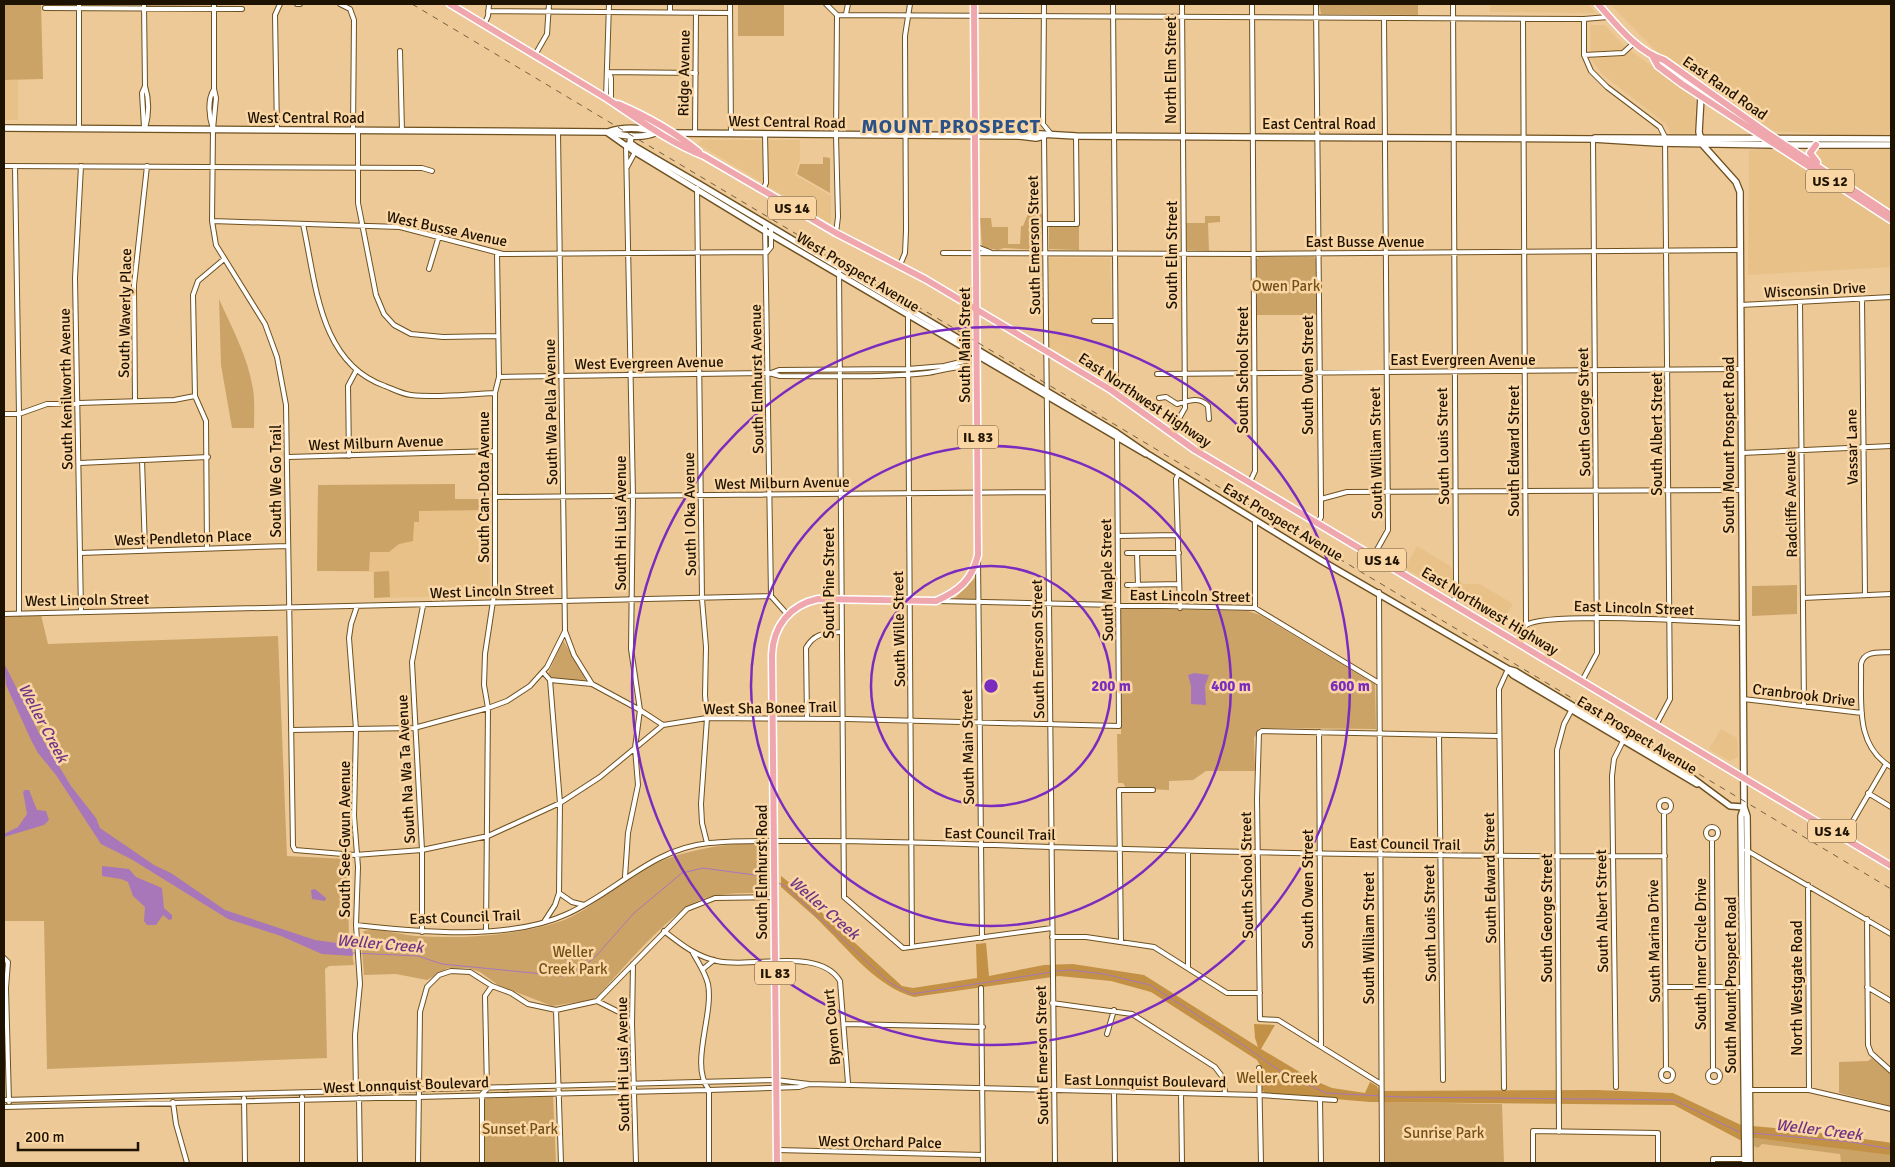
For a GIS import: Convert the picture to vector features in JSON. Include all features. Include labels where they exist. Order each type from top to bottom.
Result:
[{"type":"main road","name":"US 14","points":[[450,4],[609,99],[639,121],[685,149],[704,156]]},
{"type":"main road","name":"IL 83","points":[[974,4],[976,135]]},
{"type":"main road","name":"East Rand Road","points":[[1598,4],[1653,57],[1658,66],[1701,96],[1775,141]]},
{"type":"main road","name":"East Rand Road","points":[[1653,57],[1664,60],[1775,141]]},
{"type":"main road","name":"South Mount Prospect Road","points":[[1701,96],[1700,137],[1702,144],[1738,186],[1744,778],[1744,807],[1741,816],[1744,850],[1748,1161]]},
{"type":"main road","name":"US 14","points":[[609,99],[634,110],[689,144],[704,156],[836,233],[900,265],[977,310]]},
{"type":"main road","points":[[636,129],[639,121]]},
{"type":"main road","name":"West Central Road","points":[[4,128],[608,132],[631,136],[650,136],[658,132]]},
{"type":"main road","name":"West Central Road","points":[[608,132],[616,129],[636,129],[670,133],[976,135]]},
{"type":"main road","name":"East Central Road","points":[[976,135],[1036,138],[1041,134],[1052,136],[1453,137],[1665,140],[1702,144],[1891,138]]},
{"type":"main road","name":"South Main Street","points":[[936,601],[952,594],[965,584],[975,566],[978,555],[976,135]]},
{"type":"main road","points":[[631,136],[630,143],[634,149]]},
{"type":"main road","name":"East Central Road","points":[[1665,140],[1700,137],[1816,145],[1891,146]]},
{"type":"main road","name":"US 12","points":[[1775,141],[1836,177],[1891,215]]},
{"type":"main road","name":"US 12","points":[[1775,141],[1891,220]]},
{"type":"main road","points":[[1715,159],[1716,147],[1720,144]]},
{"type":"main road","points":[[1816,145],[1811,150],[1811,156],[1836,177]]},
{"type":"main road","name":"East Northwest Highway","points":[[977,310],[1111,390],[1184,443],[1891,866]]},
{"type":"main road","name":"IL 83","points":[[787,614],[810,601],[840,598],[936,601]]},
{"type":"main road","name":"South Elmhurst Road","points":[[777,1163],[772,648],[774,635],[787,614]]},
{"type":"main road","name":"South Mount Prospect Road","points":[[1744,807],[1747,816],[1744,850]]},
{"type":"street","name":"South We Go Trail","points":[[214,4],[214,88],[216,98],[213,129],[212,221],[216,245],[223,260],[265,324],[277,357],[286,405],[293,846],[295,850],[355,854]]},
{"type":"street","points":[[277,130],[275,15],[280,4]]},
{"type":"street","points":[[340,4],[350,9],[354,24],[358,203],[376,295],[384,314],[394,324],[411,334],[425,337],[498,336]]},
{"type":"street","points":[[484,25],[489,4]]},
{"type":"street","points":[[535,55],[548,34],[549,4]]},
{"type":"street","points":[[609,4],[609,72],[611,78],[609,99]]},
{"type":"street","points":[[670,4],[670,12]]},
{"type":"street","points":[[730,4],[731,134]]},
{"type":"street","points":[[826,4],[835,14],[838,217],[836,233]]},
{"type":"street","points":[[846,14],[848,4]]},
{"type":"street","points":[[900,265],[905,253],[907,210],[904,135],[905,36],[910,14],[910,4]]},
{"type":"street","points":[[1041,134],[1044,124],[1044,4]]},
{"type":"street","points":[[1111,390],[1116,380],[1113,136],[1114,4]]},
{"type":"street","name":"North Elm Street","points":[[1182,4],[1182,136]]},
{"type":"street","name":"South School Street","points":[[1250,482],[1255,471],[1252,4]]},
{"type":"street","name":"South Owen Street","points":[[1316,4],[1321,499],[1321,517],[1318,523]]},
{"type":"street","name":"South Louis Street","points":[[1453,4],[1456,584],[1454,604]]},
{"type":"street","points":[[79,6],[79,128]]},
{"type":"street","points":[[144,6],[145,86],[142,93],[144,129]]},
{"type":"street","points":[[45,8],[144,6],[242,9]]},
{"type":"street","points":[[488,11],[730,13]]},
{"type":"street","name":"Ridge Avenue","points":[[695,133],[696,13]]},
{"type":"street","points":[[835,14],[1523,19],[1601,19],[1609,16]]},
{"type":"street","name":"South William Street","points":[[1374,555],[1388,530],[1384,18]]},
{"type":"street","name":"South Edward Street","points":[[1518,642],[1526,625],[1523,19]]},
{"type":"street","points":[[1584,19],[1584,55],[1590,69],[1597,78],[1660,127],[1665,140]]},
{"type":"street","points":[[1584,55],[1623,53],[1636,42]]},
{"type":"street","points":[[400,51],[402,131]]},
{"type":"street","points":[[609,72],[696,73]]},
{"type":"street","points":[[1044,124],[1052,136]]},
{"type":"street","name":"South Wa Pella Avenue","points":[[558,132],[565,631],[574,655],[592,684]]},
{"type":"street","name":"West Prospect Avenue","points":[[608,132],[626,145],[910,313],[977,355]]},
{"type":"street","points":[[763,190],[766,183],[765,134]]},
{"type":"street","name":"South Emerson Street","points":[[1041,134],[1045,224],[1054,1163]]},
{"type":"street","points":[[1045,224],[1077,224],[1076,136]]},
{"type":"street","name":"South Elm Street","points":[[1177,422],[1184,410],[1182,136]]},
{"type":"street","name":"South George Street","points":[[1582,682],[1597,656],[1593,139]]},
{"type":"street","name":"South Albert Street","points":[[1656,725],[1670,699],[1665,140]]},
{"type":"street","name":"South Hi Lusi Avenue","points":[[625,877],[628,833],[638,785],[635,748],[640,710],[631,649],[633,496],[626,145]]},
{"type":"street","name":"South Hi Lusi Avenue","points":[[627,167],[634,149]]},
{"type":"street","points":[[4,166],[358,167],[422,168],[432,171]]},
{"type":"street","points":[[15,166],[19,414],[18,614]]},
{"type":"street","name":"South Kenilworth Avenue","points":[[81,166],[75,278],[82,612]]},
{"type":"street","name":"South Waverly Place","points":[[135,401],[134,285],[147,166]]},
{"type":"street","name":"South I Oka Avenue","points":[[698,187],[697,252],[702,599],[706,647],[705,696],[707,718],[701,804],[702,823],[707,843]]},
{"type":"street","name":"West Busse Avenue","points":[[212,221],[400,227],[497,253],[767,252]]},
{"type":"street","points":[[303,224],[321,309],[329,334],[340,354],[356,371],[380,384],[408,394],[436,396],[495,393]]},
{"type":"street","name":"South Elmhurst Avenue","points":[[765,228],[769,373],[771,596]]},
{"type":"street","name":"South Elmhurst Avenue","points":[[767,252],[771,247],[771,231]]},
{"type":"street","points":[[429,269],[439,236]]},
{"type":"street","name":"East Busse Avenue","points":[[977,251],[1319,254],[1740,250]]},
{"type":"street","points":[[943,254],[977,251]]},
{"type":"street","name":"East Busse Avenue","points":[[977,251],[990,252]]},
{"type":"street","name":"South Can-Dota Avenue","points":[[486,930],[488,708],[484,686],[485,654],[494,603],[495,393],[499,377],[497,253]]},
{"type":"street","points":[[207,548],[208,457],[206,421],[195,396],[193,295],[198,281],[223,260]]},
{"type":"street","name":"South Pine Street","points":[[838,271],[844,897],[897,945],[903,948],[912,947]]},
{"type":"street","name":"Wisconsin Drive","points":[[1740,305],[1891,297]]},
{"type":"street","name":"Vassar Lane","points":[[1862,298],[1865,596]]},
{"type":"street","name":"Radcliffe Avenue","points":[[1800,302],[1804,706]]},
{"type":"street","name":"West Prospect Avenue","points":[[910,313],[977,355]]},
{"type":"street","name":"South Wille Street","points":[[910,313],[908,375],[912,947]]},
{"type":"street","points":[[1094,321],[1115,321]]},
{"type":"street","points":[[963,361],[966,354],[964,348]]},
{"type":"street","name":"West Evergreen Avenue","points":[[499,377],[769,373],[779,370],[908,369],[943,366],[977,355]]},
{"type":"street","name":"East Prospect Avenue","points":[[977,355],[1117,436],[1508,670],[1515,672],[1705,787],[1741,816]]},
{"type":"street","name":"West Evergreen Avenue","points":[[769,373],[780,376],[908,375],[938,372],[967,365],[972,368],[977,381]]},
{"type":"street","name":"East Evergreen Avenue","points":[[1157,374],[1741,369]]},
{"type":"street","points":[[350,456],[348,386],[356,371]]},
{"type":"street","points":[[4,414],[19,414],[47,404],[174,400],[195,396]]},
{"type":"street","points":[[1160,398],[1166,397],[1177,404],[1184,400],[1195,400],[1206,404],[1208,419]]},
{"type":"street","name":"South Maple Street","points":[[1117,436],[1119,726]]},
{"type":"street","points":[[1742,453],[1891,446]]},
{"type":"street","name":"West Milburn Avenue","points":[[288,457],[494,451]]},
{"type":"street","points":[[80,463],[208,457]]},
{"type":"street","points":[[142,460],[145,550]]},
{"type":"street","points":[[1179,473],[1176,479],[1176,535],[1179,553],[1180,608]]},
{"type":"street","points":[[1321,499],[1344,493],[1742,490]]},
{"type":"street","name":"West Milburn Avenue","points":[[496,497],[1048,492]]},
{"type":"street","points":[[1255,520],[1255,608]]},
{"type":"street","points":[[1118,536],[1176,535]]},
{"type":"street","name":"West Pendleton Place","points":[[80,553],[287,546]]},
{"type":"street","points":[[1127,553],[1179,553]]},
{"type":"street","points":[[1137,553],[1138,585]]},
{"type":"street","name":"South Main Street","points":[[978,555],[982,938]]},
{"type":"street","points":[[1127,585],[1179,584]]},
{"type":"street","name":"South William Street","points":[[1379,592],[1382,1163]]},
{"type":"street","points":[[1803,598],[1891,594]]},
{"type":"street","points":[[771,596],[787,614]]},
{"type":"street","name":"West Lincoln Street","points":[[4,614],[423,606],[771,596]]},
{"type":"street","name":"East Lincoln Street","points":[[936,601],[1180,608],[1255,608],[1379,683]]},
{"type":"street","name":"South See-Gwun Avenue","points":[[357,606],[350,624],[349,638],[356,729],[354,816],[358,886],[356,925],[360,984],[355,1035],[356,1091],[359,1098],[360,1163]]},
{"type":"street","name":"South Na Wa Ta Avenue","points":[[422,932],[422,850],[414,728],[412,662],[423,606]]},
{"type":"street","name":"East Lincoln Street","points":[[1526,625],[1533,621],[1560,618],[1743,623]]},
{"type":"street","points":[[291,730],[414,728],[488,708],[507,701],[530,686],[543,672],[555,653],[565,631]]},
{"type":"street","points":[[807,718],[806,648],[810,640],[817,635],[840,632]]},
{"type":"street","points":[[1891,652],[1868,654],[1862,660],[1862,728],[1870,747],[1891,767]]},
{"type":"street","name":"South Edward Street","points":[[1504,1088],[1499,689],[1508,670]]},
{"type":"street","points":[[543,672],[550,680],[560,803],[559,893],[555,905],[544,922]]},
{"type":"street","points":[[355,854],[422,850],[488,836],[560,803],[600,777],[663,725],[592,684],[550,680]]},
{"type":"street","name":"Cranbrook Drive","points":[[1743,698],[1862,713]]},
{"type":"street","name":"South George Street","points":[[1559,1132],[1558,750],[1564,724],[1572,708]]},
{"type":"street","name":"West Sha Bonee Trail","points":[[663,725],[707,718],[807,718],[1119,726]]},
{"type":"street","name":"South School Street","points":[[1319,732],[1262,731],[1259,733],[1257,790],[1260,1019],[1278,1020],[1321,1046]]},
{"type":"street","points":[[1319,732],[1499,736]]},
{"type":"street","name":"South Owen Street","points":[[1319,732],[1321,1046]]},
{"type":"street","name":"South Louis Street","points":[[1439,735],[1443,1080]]},
{"type":"street","name":"South Albert Street","points":[[1616,1087],[1612,856],[1613,771],[1614,759],[1624,739]]},
{"type":"street","points":[[1843,838],[1886,764]]},
{"type":"street","points":[[1121,941],[1119,790],[1153,790]]},
{"type":"street","points":[[1868,793],[1891,807]]},
{"type":"street","points":[[1730,806],[1744,807]]},
{"type":"street","name":"South Marina Drive","points":[[1664,813],[1666,1069]]},
{"type":"street","name":"South Inner Circle Drive","points":[[1712,839],[1713,1070]]},
{"type":"street","name":"East Council Trail","points":[[356,925],[422,932],[524,927],[568,914],[625,877],[662,856],[707,843],[843,840],[1319,854],[1501,857],[1665,856]]},
{"type":"street","points":[[1188,850],[1188,967]]},
{"type":"street","points":[[1744,850],[1891,934]]},
{"type":"street","name":"North Westgate Road","points":[[1808,885],[1809,1090]]},
{"type":"street","points":[[559,893],[572,902],[584,905]]},
{"type":"street","points":[[418,1163],[420,1012],[424,995],[432,980],[451,971],[470,972],[492,986],[511,993],[528,1004],[556,1010],[598,1001],[664,930],[687,909],[706,901],[728,897],[775,894]]},
{"type":"street","points":[[1867,919],[1868,1045],[1871,1052],[1891,1071]]},
{"type":"street","points":[[912,947],[1052,928]]},
{"type":"street","points":[[664,930],[693,953],[703,969],[709,994],[702,1043],[703,1082],[709,1090],[709,1163]]},
{"type":"street","points":[[1052,937],[1086,937],[1154,947],[1227,993],[1260,993]]},
{"type":"street","name":"Byron Court","points":[[693,953],[714,960],[733,963],[818,963],[834,972],[840,981],[848,1083]]},
{"type":"street","points":[[5,958],[9,1107]]},
{"type":"street","points":[[703,969],[714,960]]},
{"type":"street","name":"South Hi Lusi Avenue","points":[[634,964],[632,1024],[636,1163]]},
{"type":"street","points":[[482,1163],[482,1094],[487,1089],[485,996],[492,986]]},
{"type":"street","points":[[1666,987],[1746,986]]},
{"type":"street","points":[[1867,987],[1891,1001]]},
{"type":"street","points":[[981,988],[984,1088],[983,1163]]},
{"type":"street","points":[[598,1001],[623,1014],[632,1024]]},
{"type":"street","points":[[1052,1003],[1114,1010],[1132,1014],[1215,1067],[1224,1079],[1224,1094]]},
{"type":"street","points":[[556,1010],[560,1163]]},
{"type":"street","points":[[1107,1034],[1114,1010]]},
{"type":"street","points":[[844,1024],[983,1027]]},
{"type":"street","points":[[1321,1046],[1381,1084]]},
{"type":"street","points":[[1258,1068],[1261,1163]]},
{"type":"street","name":"West Lonnquist Boulevard","points":[[4,1100],[419,1089],[487,1089],[776,1080],[809,1084],[848,1083],[984,1088]]},
{"type":"street","name":"West Lonnquist Boulevard","points":[[4,1107],[709,1090],[799,1087],[809,1084]]},
{"type":"street","name":"East Lonnquist Boulevard","points":[[984,1088],[1181,1094],[1259,1094],[1335,1100]]},
{"type":"street","points":[[1747,1090],[1809,1090],[1891,1110]]},
{"type":"street","points":[[302,1092],[302,1163]]},
{"type":"street","points":[[1114,1092],[1115,1163]]},
{"type":"street","points":[[244,1093],[245,1163]]},
{"type":"street","points":[[1181,1094],[1182,1163]]},
{"type":"street","points":[[172,1097],[187,1163]]},
{"type":"street","points":[[1320,1100],[1321,1163]]},
{"type":"street","points":[[1533,1163],[1533,1131],[1658,1133],[1658,1163]]},
{"type":"street","name":"West Orchard Palce","points":[[777,1150],[983,1155]]},
{"type":"street","points":[[1713,1163],[1713,1159],[1748,1161]]},
{"type":"shaded area","points":[[1490,4],[1588,4],[1596,13],[1490,12]]},
{"type":"shaded area","points":[[1610,4],[1891,4],[1891,135],[1858,136],[1774,131],[1660,55]]},
{"type":"shaded area","points":[[1590,25],[1605,25],[1624,46],[1693,96],[1696,102],[1694,133],[1671,134],[1666,124],[1602,74],[1591,59]]},
{"type":"shaded area","points":[[4,80],[18,80],[18,120],[4,120]]},
{"type":"shaded area","points":[[702,140],[800,140],[800,159],[795,175],[831,196],[831,224],[698,144]]},
{"type":"shaded area","points":[[1820,147],[1891,149],[1891,211],[1818,161],[1813,154]]},
{"type":"shaded area","points":[[1774,148],[1891,223],[1891,267],[1748,275],[1749,150]]},
{"type":"shaded area","points":[[1049,258],[1110,258],[1114,375],[1109,382],[1049,347]]},
{"type":"shaded area","points":[[455,484],[455,499],[488,499],[490,596],[374,598],[373,572],[317,571],[318,485]]},
{"type":"shaded area","points":[[1417,546],[1450,566],[1462,584],[1480,584],[1513,604],[1500,625],[1405,568]]},
{"type":"shaded area","points":[[4,663],[39,733],[71,786],[96,818],[100,828],[225,910],[315,940],[352,945],[353,956],[322,954],[281,936],[228,919],[131,859],[101,844],[31,740],[6,685]]},
{"type":"shaded area","points":[[1194,673],[1209,675],[1205,686],[1206,705],[1191,704],[1191,686],[1188,675]]},
{"type":"shaded area","points":[[1721,729],[1737,738],[1738,757],[1730,761],[1709,749]]},
{"type":"shaded area","points":[[29,790],[37,810],[46,811],[49,820],[44,825],[4,837],[4,834],[18,827],[27,814],[23,792]]},
{"type":"shaded area","points":[[102,866],[129,869],[136,877],[162,888],[164,908],[172,915],[172,919],[169,920],[163,915],[156,925],[147,925],[144,921],[145,907],[133,896],[128,882],[102,876]]},
{"type":"shaded area","points":[[315,889],[326,898],[325,901],[312,899],[311,890]]},
{"type":"shaded area","points":[[1762,1144],[1840,1154],[1841,1163],[1740,1163],[1740,1148],[1754,1146],[1758,1148]]},
{"type":"green space","points":[[4,4],[41,4],[43,79],[4,80]]},
{"type":"green space","points":[[738,4],[784,4],[784,36],[738,36]]},
{"type":"green space","points":[[1319,4],[1418,4],[1418,15],[1321,14]]},
{"type":"green space","points":[[823,157],[830,158],[830,193],[797,174],[800,164],[823,164]]},
{"type":"green space","points":[[1028,214],[1043,214],[1039,250],[1004,248],[998,250],[982,247],[980,218],[991,218],[992,227],[1008,227],[1008,244],[1020,244],[1021,226],[1023,226]]},
{"type":"green space","points":[[1205,216],[1220,216],[1220,222],[1208,223],[1209,251],[1187,250],[1186,223],[1205,223]]},
{"type":"green space","points":[[1049,226],[1079,226],[1079,250],[1049,249]]},
{"type":"green space","name":"Owen Park","points":[[1259,257],[1314,257],[1316,259],[1317,315],[1257,315],[1256,260]]},
{"type":"green space","points":[[219,299],[239,343],[251,377],[254,399],[254,428],[232,428],[221,365]]},
{"type":"green space","points":[[455,484],[455,499],[488,499],[488,510],[419,511],[419,522],[414,522],[413,541],[399,544],[389,552],[370,552],[369,571],[317,571],[318,485]]},
{"type":"green space","points":[[389,571],[390,597],[374,598],[374,572]]},
{"type":"green space","points":[[977,576],[975,601],[953,600]]},
{"type":"green space","points":[[1797,585],[1797,614],[1752,616],[1752,586]]},
{"type":"green space","points":[[1123,608],[1248,611],[1260,615],[1375,684],[1376,729],[1260,728],[1254,738],[1255,771],[1206,771],[1193,780],[1169,781],[1169,790],[1126,788],[1123,783],[1118,783],[1117,734],[1121,734],[1120,611]]},
{"type":"green space","points":[[41,615],[48,644],[278,636],[287,856],[347,859],[349,937],[354,965],[329,966],[325,969],[327,1058],[47,1069],[44,921],[4,921],[4,616]]},
{"type":"green space","points":[[563,640],[585,681],[554,679],[548,674]]},
{"type":"green space","name":"Weller Creek Park","points":[[736,844],[767,844],[770,893],[724,894],[709,897],[695,903],[680,912],[665,925],[598,996],[591,1000],[552,1006],[498,985],[480,972],[468,968],[448,968],[427,980],[396,974],[364,975],[361,939],[364,931],[375,930],[416,936],[450,937],[484,936],[535,928],[565,920],[577,914],[634,875],[656,863],[689,852]]},
{"type":"green space","name":"Weller Creek","points":[[781,876],[812,901],[820,911],[902,986],[913,988],[977,978],[976,944],[986,943],[989,976],[1044,965],[1073,964],[1144,975],[1258,1047],[1254,1024],[1275,1025],[1261,1049],[1313,1080],[1332,1088],[1365,1093],[1370,1082],[1377,1086],[1379,1091],[1596,1090],[1673,1093],[1741,1125],[1797,1130],[1891,1143],[1891,1155],[1754,1138],[1740,1140],[1674,1105],[1370,1102],[1265,1093],[1261,1089],[1261,1067],[1257,1060],[1151,992],[1111,981],[1059,976],[914,997],[900,992],[876,977],[814,916],[781,887]]},
{"type":"green space","points":[[1872,1058],[1891,1074],[1891,1106],[1839,1093],[1839,1062],[1868,1061]]},
{"type":"green space","name":"Sunset Park","points":[[553,1095],[556,1163],[485,1163],[485,1097]]},
{"type":"green space","name":"Sunrise Park","points":[[1385,1102],[1502,1104],[1504,1163],[1385,1163]]},
{"type":"green space","points":[[1754,1138],[1888,1154],[1891,1155],[1891,1163],[1841,1163],[1840,1154],[1762,1144],[1758,1148],[1754,1146]]},
{"type":"waterway","name":"Weller Creek","points":[[352,953],[418,956],[442,964],[563,976],[582,968],[596,956],[634,913],[682,873],[703,868],[762,876],[770,880]]},
{"type":"waterway","name":"Weller Creek","points":[[776,882],[785,886],[890,983],[912,994],[1052,972]]},
{"type":"waterway","name":"Weller Creek","points":[[1056,971],[1071,970],[1104,974],[1150,985],[1230,1036],[1283,1073],[1326,1093],[1400,1097],[1674,1100],[1739,1132]]},
{"type":"waterway","name":"Weller Creek","points":[[1752,1133],[1851,1142],[1891,1149]]},
{"type":"railway","points":[[412,4],[1891,889]]},
{"type":"district","name":"MOUNT PROSPECT","points":[[951,126]]}]
